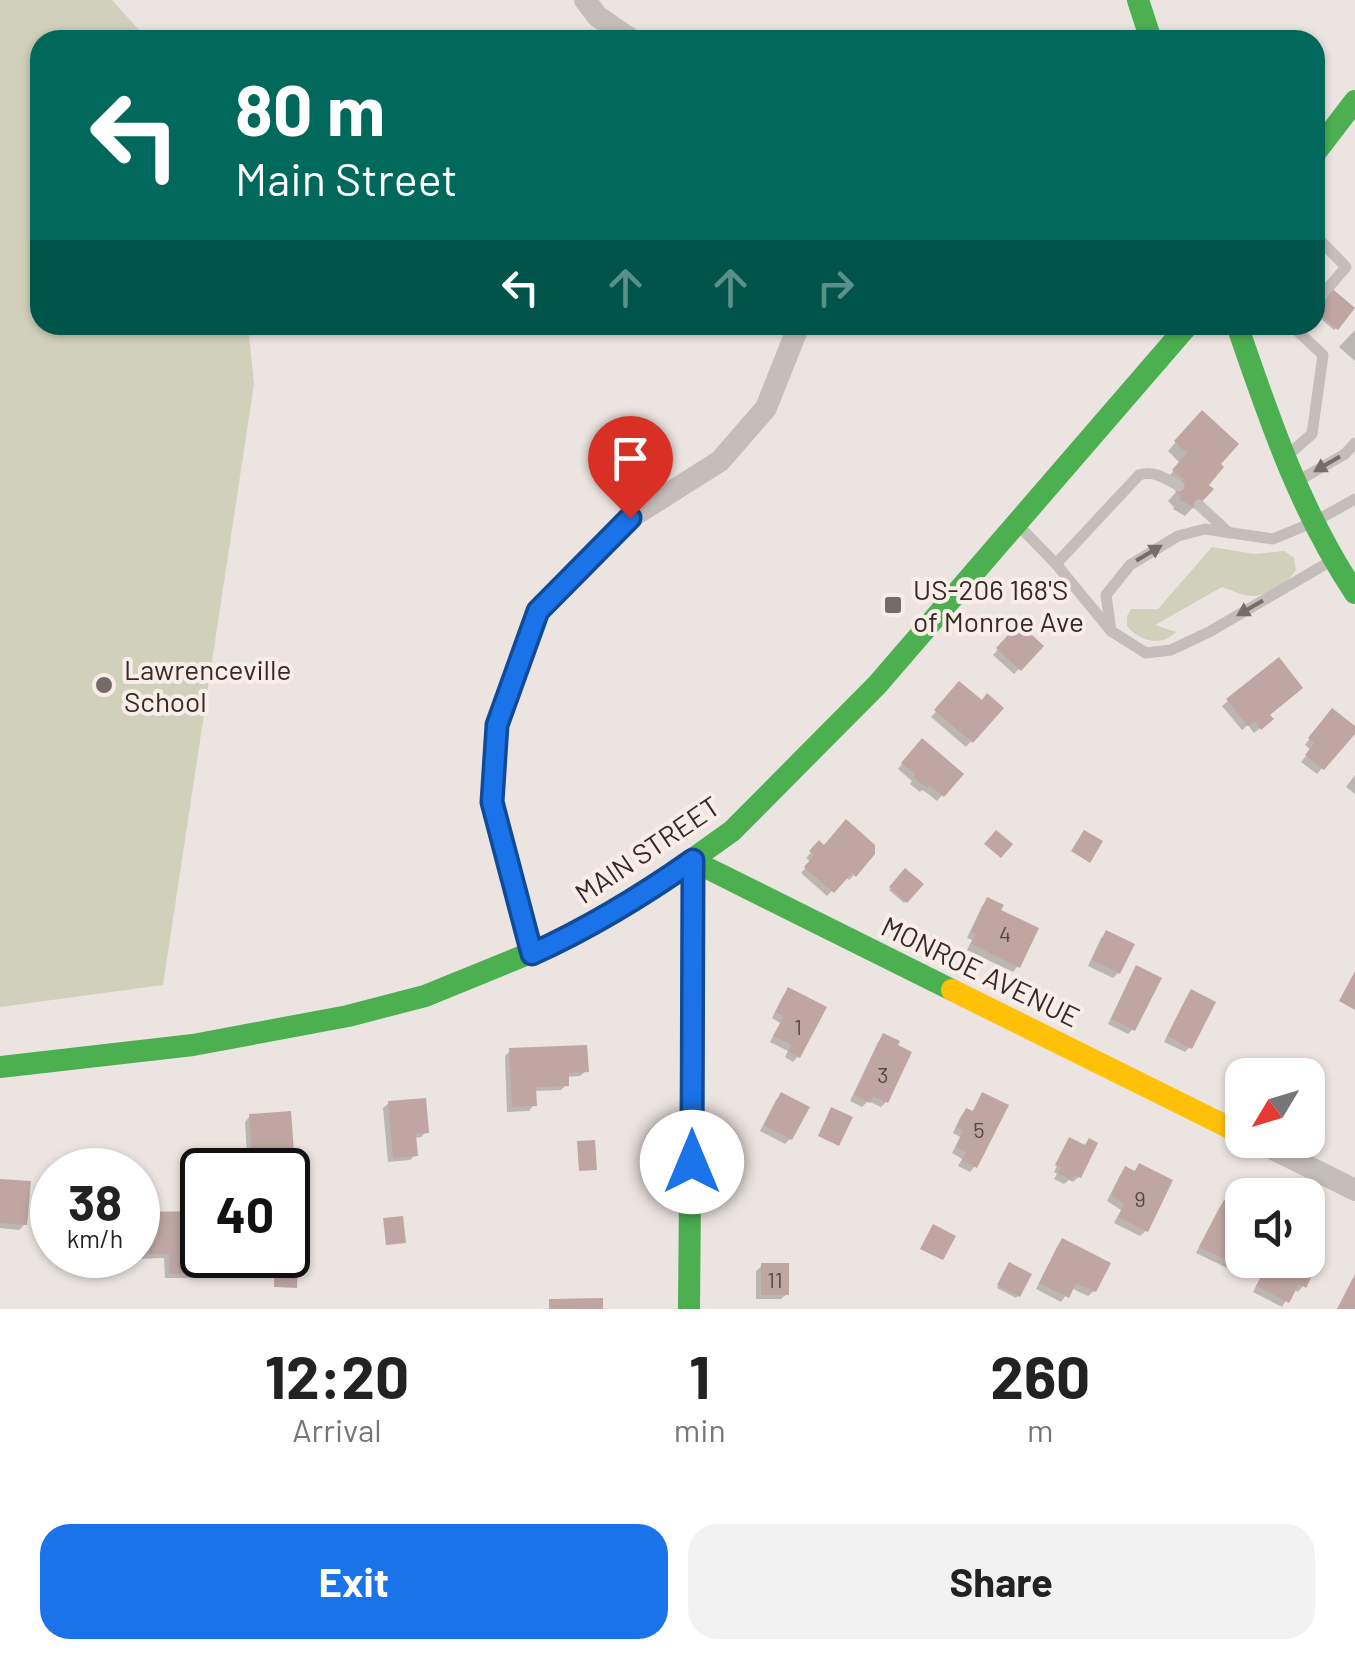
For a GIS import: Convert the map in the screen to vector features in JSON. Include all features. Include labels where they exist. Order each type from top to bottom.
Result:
[{"type":"main road","points":[[1138,0],[1148,30]]},
{"type":"main road","points":[[1325,154],[1355,100]]},
{"type":"main road","points":[[1325,161],[1345,151]]},
{"type":"main road","name":"MAIN STREET","points":[[0,1067],[193,1046],[348,1016],[424,996],[572,936],[641,896],[732,831],[877,685],[1179,335]]},
{"type":"main road","points":[[1241,335],[1296,482],[1355,593]]},
{"type":"main road","points":[[689,1309],[693,860]]},
{"type":"main road","name":"MONROE AVENUE","points":[[693,860],[1225,1126]]},
{"type":"street","points":[[585,0],[597,16],[617,30]]},
{"type":"street","points":[[532,954],[492,802],[497,725],[538,611],[630,518],[720,461],[766,408],[796,335]]},
{"type":"street","points":[[1290,1158],[1355,1190]]},
{"type":"lane","points":[[1325,246],[1346,268],[1325,292]]},
{"type":"lane","points":[[1286,457],[1312,434],[1323,355],[1303,335]]},
{"type":"lane","points":[[1296,482],[1345,454],[1355,443]]},
{"type":"lane","points":[[1056,564],[1139,474],[1157,474],[1179,486]]},
{"type":"lane","points":[[1111,631],[1106,595],[1130,565],[1178,536],[1205,530],[1274,540],[1355,499]]},
{"type":"lane","points":[[1199,504],[1230,534]]},
{"type":"lane","points":[[1017,524],[1111,631],[1146,653],[1171,650],[1210,632],[1335,559]]},
{"type":"green space","name":"Lawrenceville School","points":[[0,0],[112,0],[139,30],[30,30],[30,335],[249,335],[254,384],[163,985],[0,1007]]},
{"type":"green space","points":[[1212,547],[1254,554],[1284,551],[1294,558],[1296,569],[1284,583],[1261,595],[1222,587],[1155,625],[1176,632],[1163,640],[1144,639],[1127,626],[1131,609],[1158,609]]},
{"type":"building","points":[[1325,282],[1355,308],[1338,330],[1325,319]]},
{"type":"building","points":[[1202,410],[1239,444],[1209,485],[1214,489],[1195,509],[1179,499],[1175,491],[1184,480],[1172,470],[1187,453],[1174,441]]},
{"type":"building","points":[[1019,623],[1044,646],[1021,671],[996,648]]},
{"type":"building","points":[[1279,657],[1303,688],[1270,715],[1274,719],[1261,730],[1255,721],[1248,726],[1226,699]]},
{"type":"building","points":[[959,681],[982,700],[987,693],[1004,708],[973,743],[934,710]]},
{"type":"building","points":[[1332,708],[1355,726],[1355,734],[1324,770],[1305,755],[1314,743],[1308,738]]},
{"type":"building","points":[[922,738],[964,774],[944,797],[913,777],[916,775],[901,763]]},
{"type":"building","points":[[846,819],[875,845],[875,854],[856,877],[852,873],[834,893],[804,867],[814,855],[809,851],[819,840],[824,845]]},
{"type":"building","points":[[996,830],[1013,844],[1001,858],[984,844]]},
{"type":"building","points":[[1084,830],[1103,841],[1090,863],[1071,851]]},
{"type":"building","points":[[905,868],[924,884],[907,903],[889,887]]},
{"type":"building","points":[[987,897],[1004,905],[1001,910],[1039,928],[1020,968],[971,944],[976,934],[971,932]]},
{"type":"building","points":[[1106,930],[1135,944],[1120,974],[1092,960]]},
{"type":"building","points":[[1136,965],[1162,978],[1135,1031],[1111,1019]]},
{"type":"building","points":[[1355,971],[1355,1010],[1339,1001]]},
{"type":"building","points":[[788,987],[827,1007],[800,1058],[788,1051],[792,1045],[773,1036],[784,1017],[775,1012]]},
{"type":"building","points":[[1191,989],[1216,1002],[1192,1049],[1167,1036]]},
{"type":"building","points":[[883,1033],[912,1052],[888,1103],[873,1096],[870,1103],[854,1095]]},
{"type":"building","points":[[587,1045],[589,1072],[569,1073],[569,1086],[536,1087],[537,1106],[512,1107],[509,1048]]},
{"type":"building","points":[[781,1092],[810,1107],[792,1140],[764,1125]]},
{"type":"building","points":[[982,1092],[1009,1105],[977,1168],[962,1160],[966,1153],[956,1147],[963,1131],[956,1127],[966,1108],[973,1111]]},
{"type":"building","points":[[426,1098],[429,1133],[416,1134],[418,1156],[393,1158],[388,1101]]},
{"type":"building","points":[[831,1107],[853,1117],[839,1146],[818,1136]]},
{"type":"building","points":[[291,1111],[294,1148],[251,1148],[249,1114]]},
{"type":"building","points":[[1069,1137],[1085,1145],[1089,1138],[1098,1143],[1081,1178],[1074,1175],[1072,1180],[1058,1173],[1061,1168],[1055,1165]]},
{"type":"building","points":[[595,1140],[597,1170],[579,1171],[577,1141]]},
{"type":"building","points":[[1139,1163],[1173,1180],[1148,1232],[1118,1217],[1124,1204],[1111,1195],[1125,1166],[1135,1171]]},
{"type":"building","points":[[0,1179],[30,1181],[27,1225],[0,1223]]},
{"type":"building","points":[[1224,1200],[1225,1200],[1225,1259],[1199,1247]]},
{"type":"building","points":[[180,1211],[180,1274],[169,1274],[169,1254],[160,1254],[160,1212]]},
{"type":"building","points":[[403,1216],[406,1243],[386,1245],[383,1218]]},
{"type":"building","points":[[933,1224],[956,1236],[943,1260],[920,1249]]},
{"type":"building","points":[[1062,1238],[1111,1263],[1096,1292],[1076,1283],[1069,1298],[1039,1283]]},
{"type":"building","points":[[1009,1262],[1032,1274],[1020,1297],[997,1285]]},
{"type":"building","points":[[761,1263],[789,1263],[789,1295],[761,1295]]},
{"type":"building","points":[[1355,1274],[1355,1309],[1337,1309]]},
{"type":"building","points":[[274,1278],[297,1278],[297,1288],[274,1287]]},
{"type":"building","points":[[1260,1278],[1311,1278],[1306,1288],[1299,1284],[1289,1303],[1256,1286]]},
{"type":"building","points":[[603,1298],[603,1309],[549,1309],[549,1299]]},
{"type":"traffic: fast","points":[[1138,0],[1148,30]]},
{"type":"traffic: fast","points":[[1325,140],[1355,101]]},
{"type":"traffic: fast","points":[[0,1067],[193,1045],[348,1016],[425,996],[572,936],[641,896],[732,831],[877,685],[1179,335]]},
{"type":"traffic: fast","points":[[1241,335],[1302,497],[1355,593]]},
{"type":"traffic: fast","points":[[689,1309],[693,861],[952,990]]},
{"type":"traffic: slow","points":[[952,990],[1225,1126]]},
{"type":"place","name":"US-206 168'S of Monroe Ave","points":[[893,605]]},
{"type":"place","name":"Lawrenceville School","points":[[104,685]]},
{"type":"route","points":[[630,518],[538,611],[497,725],[492,802],[532,954],[641,896],[693,860],[692,1162]]}]
